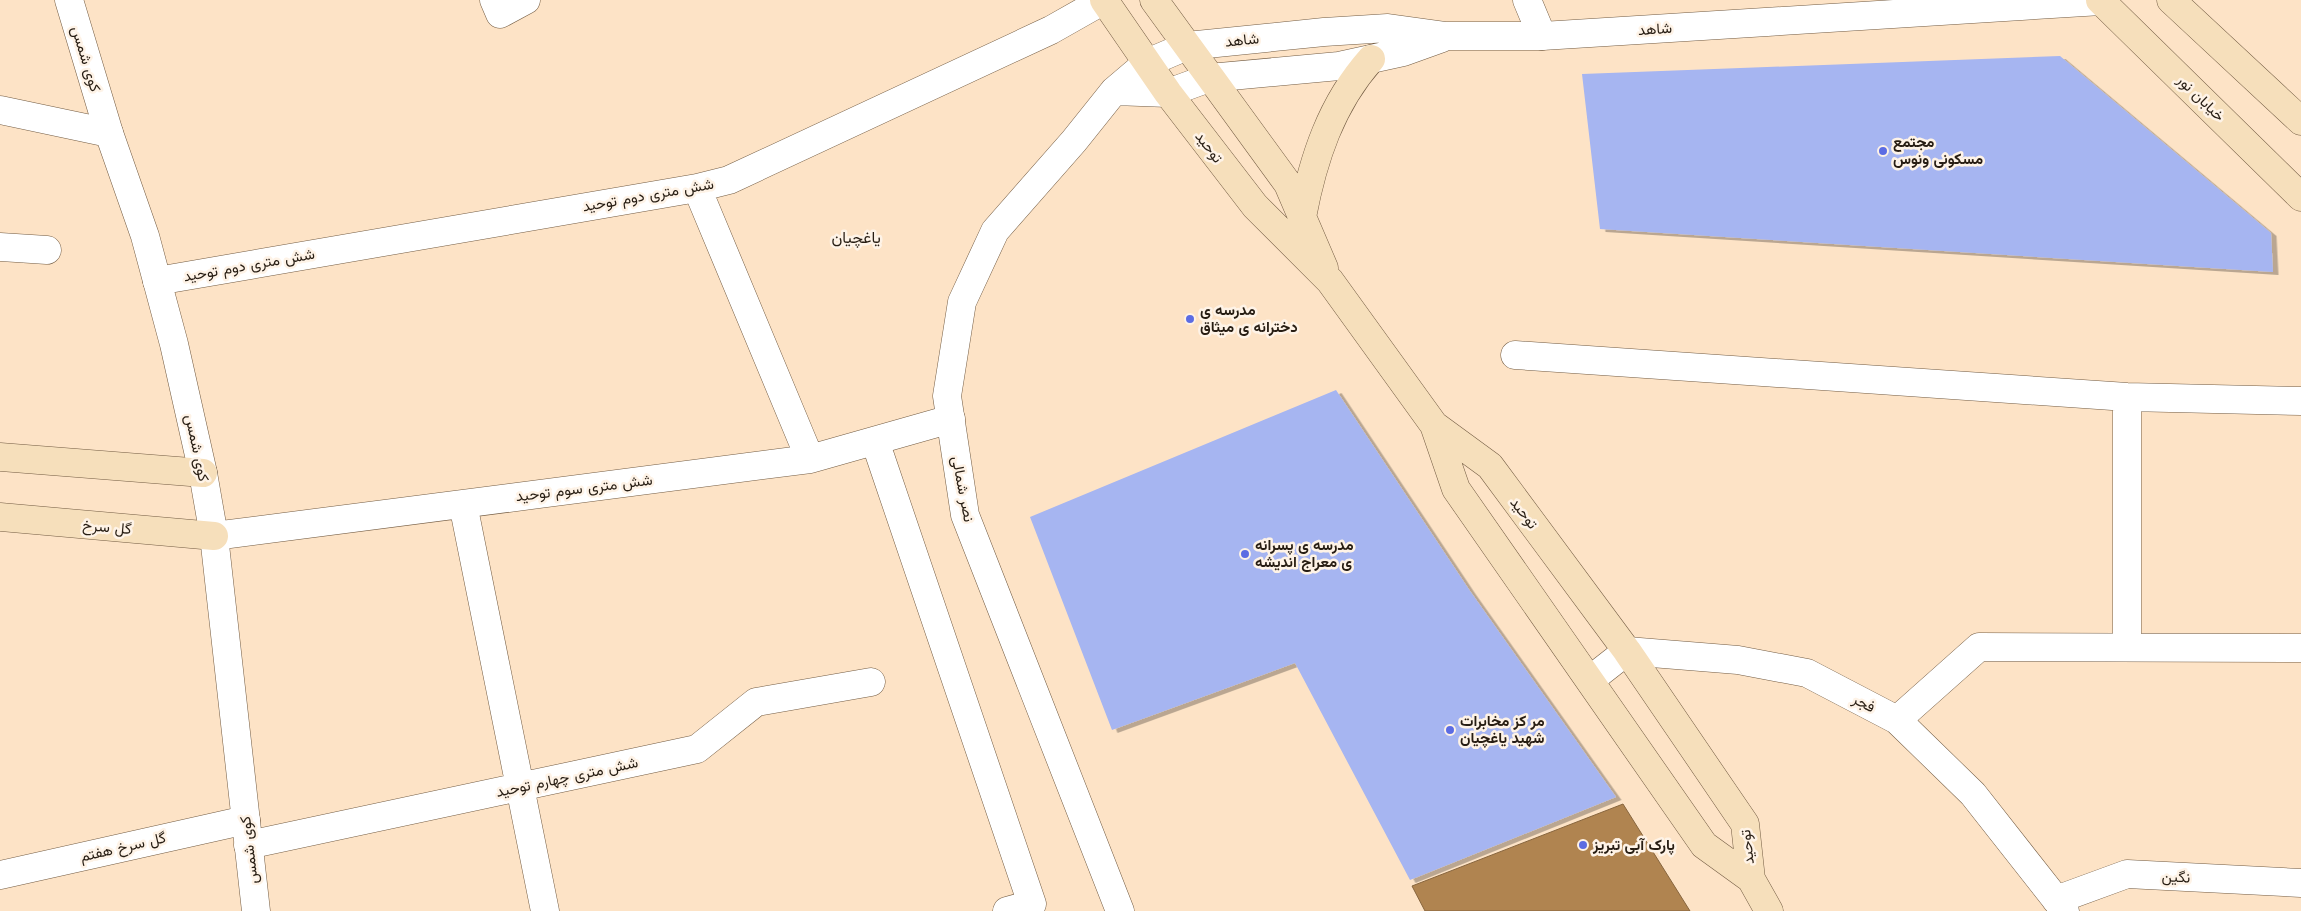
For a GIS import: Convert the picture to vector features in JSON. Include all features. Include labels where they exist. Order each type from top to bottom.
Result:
[{"type":"main road","name":"توحید","points":[[1104,0],[1168,93],[1255,206],[1330,281],[1434,425],[1456,489],[1704,845],[1751,879]]},
{"type":"main road","name":"توحید","points":[[1154,0],[1288,184],[1330,281]]},
{"type":"main road","points":[[2171,0],[2301,121]]},
{"type":"main road","name":"خیابان نور","points":[[2100,1],[2301,197]]},
{"type":"main road","points":[[1302,218],[1309,178],[1335,112],[1354,78],[1371,59]]},
{"type":"main road","name":"توحید","points":[[1434,425],[1490,466],[1627,652],[1745,824],[1751,879]]},
{"type":"main road","points":[[0,457],[203,473]]},
{"type":"main road","name":"گل سرخ","points":[[0,517],[214,536]]},
{"type":"main road","points":[[1751,879],[1769,911]]},
{"type":"street","points":[[494,0],[500,14],[526,0]]},
{"type":"street","name":"شش متری دوم توحید","points":[[157,281],[697,188],[729,180],[1051,30],[1104,0]]},
{"type":"street","points":[[1527,0],[1542,36]]},
{"type":"street","points":[[1864,16],[1903,0]]},
{"type":"street","name":"شاهد","points":[[1147,63],[1187,46],[1324,32],[1388,28],[1446,36],[1542,36],[2100,1]]},
{"type":"street","name":"کوی شمس","points":[[75,3],[109,133],[145,236],[203,473],[214,536],[256,911]]},
{"type":"street","name":"شاهد","points":[[1168,93],[1209,78],[1339,66],[1402,52],[1446,36]]},
{"type":"street","name":"نصر شمالی","points":[[1120,911],[964,515],[948,396],[962,302],[995,231],[1074,141],[1114,91],[1147,63]]},
{"type":"street","points":[[1114,91],[1168,93]]},
{"type":"street","points":[[0,110],[109,133]]},
{"type":"street","points":[[697,188],[810,459]]},
{"type":"street","points":[[0,247],[47,250]]},
{"type":"street","points":[[1515,355],[2126,397],[2301,401]]},
{"type":"street","points":[[2126,397],[2126,647]]},
{"type":"street","name":"شش متری سوم توحید","points":[[214,536],[810,459],[951,419]]},
{"type":"street","points":[[875,441],[1032,904],[1007,911]]},
{"type":"street","points":[[463,504],[544,911]]},
{"type":"street","points":[[1897,720],[1979,647],[2301,648]]},
{"type":"street","points":[[1590,680],[1627,652]]},
{"type":"street","name":"فجر","points":[[1627,652],[1738,660],[1807,673],[1897,720],[1973,794],[2061,905]]},
{"type":"street","name":"شش متری چهارم توحید","points":[[247,832],[520,787],[697,749],[756,702],[871,682]]},
{"type":"street","name":"گل سرخ هفتم","points":[[0,875],[247,832]]},
{"type":"street","name":"نگین","points":[[2061,905],[2126,874],[2301,883]]},
{"type":"shaded area","name":"پارک آبی تبریز","points":[[1623,804],[1690,911],[1425,911],[1412,886]]},
{"type":"building","name":"مجتمع مسکونی ونوس","points":[[2060,56],[2271,233],[2273,272],[1600,229],[1582,74]]},
{"type":"building","name":"مدرسه ی پسرانه ی معراج اندیشه","points":[[1336,390],[1470,591],[1616,797],[1410,880],[1295,663],[1112,730],[1030,517]]},
{"type":"place","name":"مجتمع مسکونی ونوس","points":[[1883,151]]},
{"type":"place","name":"مدرسه ی دخترانه ی میثاق","points":[[1190,319]]},
{"type":"place","name":"مدرسه ی پسرانه ی معراج اندیشه","points":[[1245,554]]},
{"type":"place","name":"مر کز مخابرات شهید یاغچیان","points":[[1450,730]]},
{"type":"place","name":"پارک آبی تبریز","points":[[1583,845]]},
{"type":"district","name":"یاغچیان","points":[[856,237]]}]
